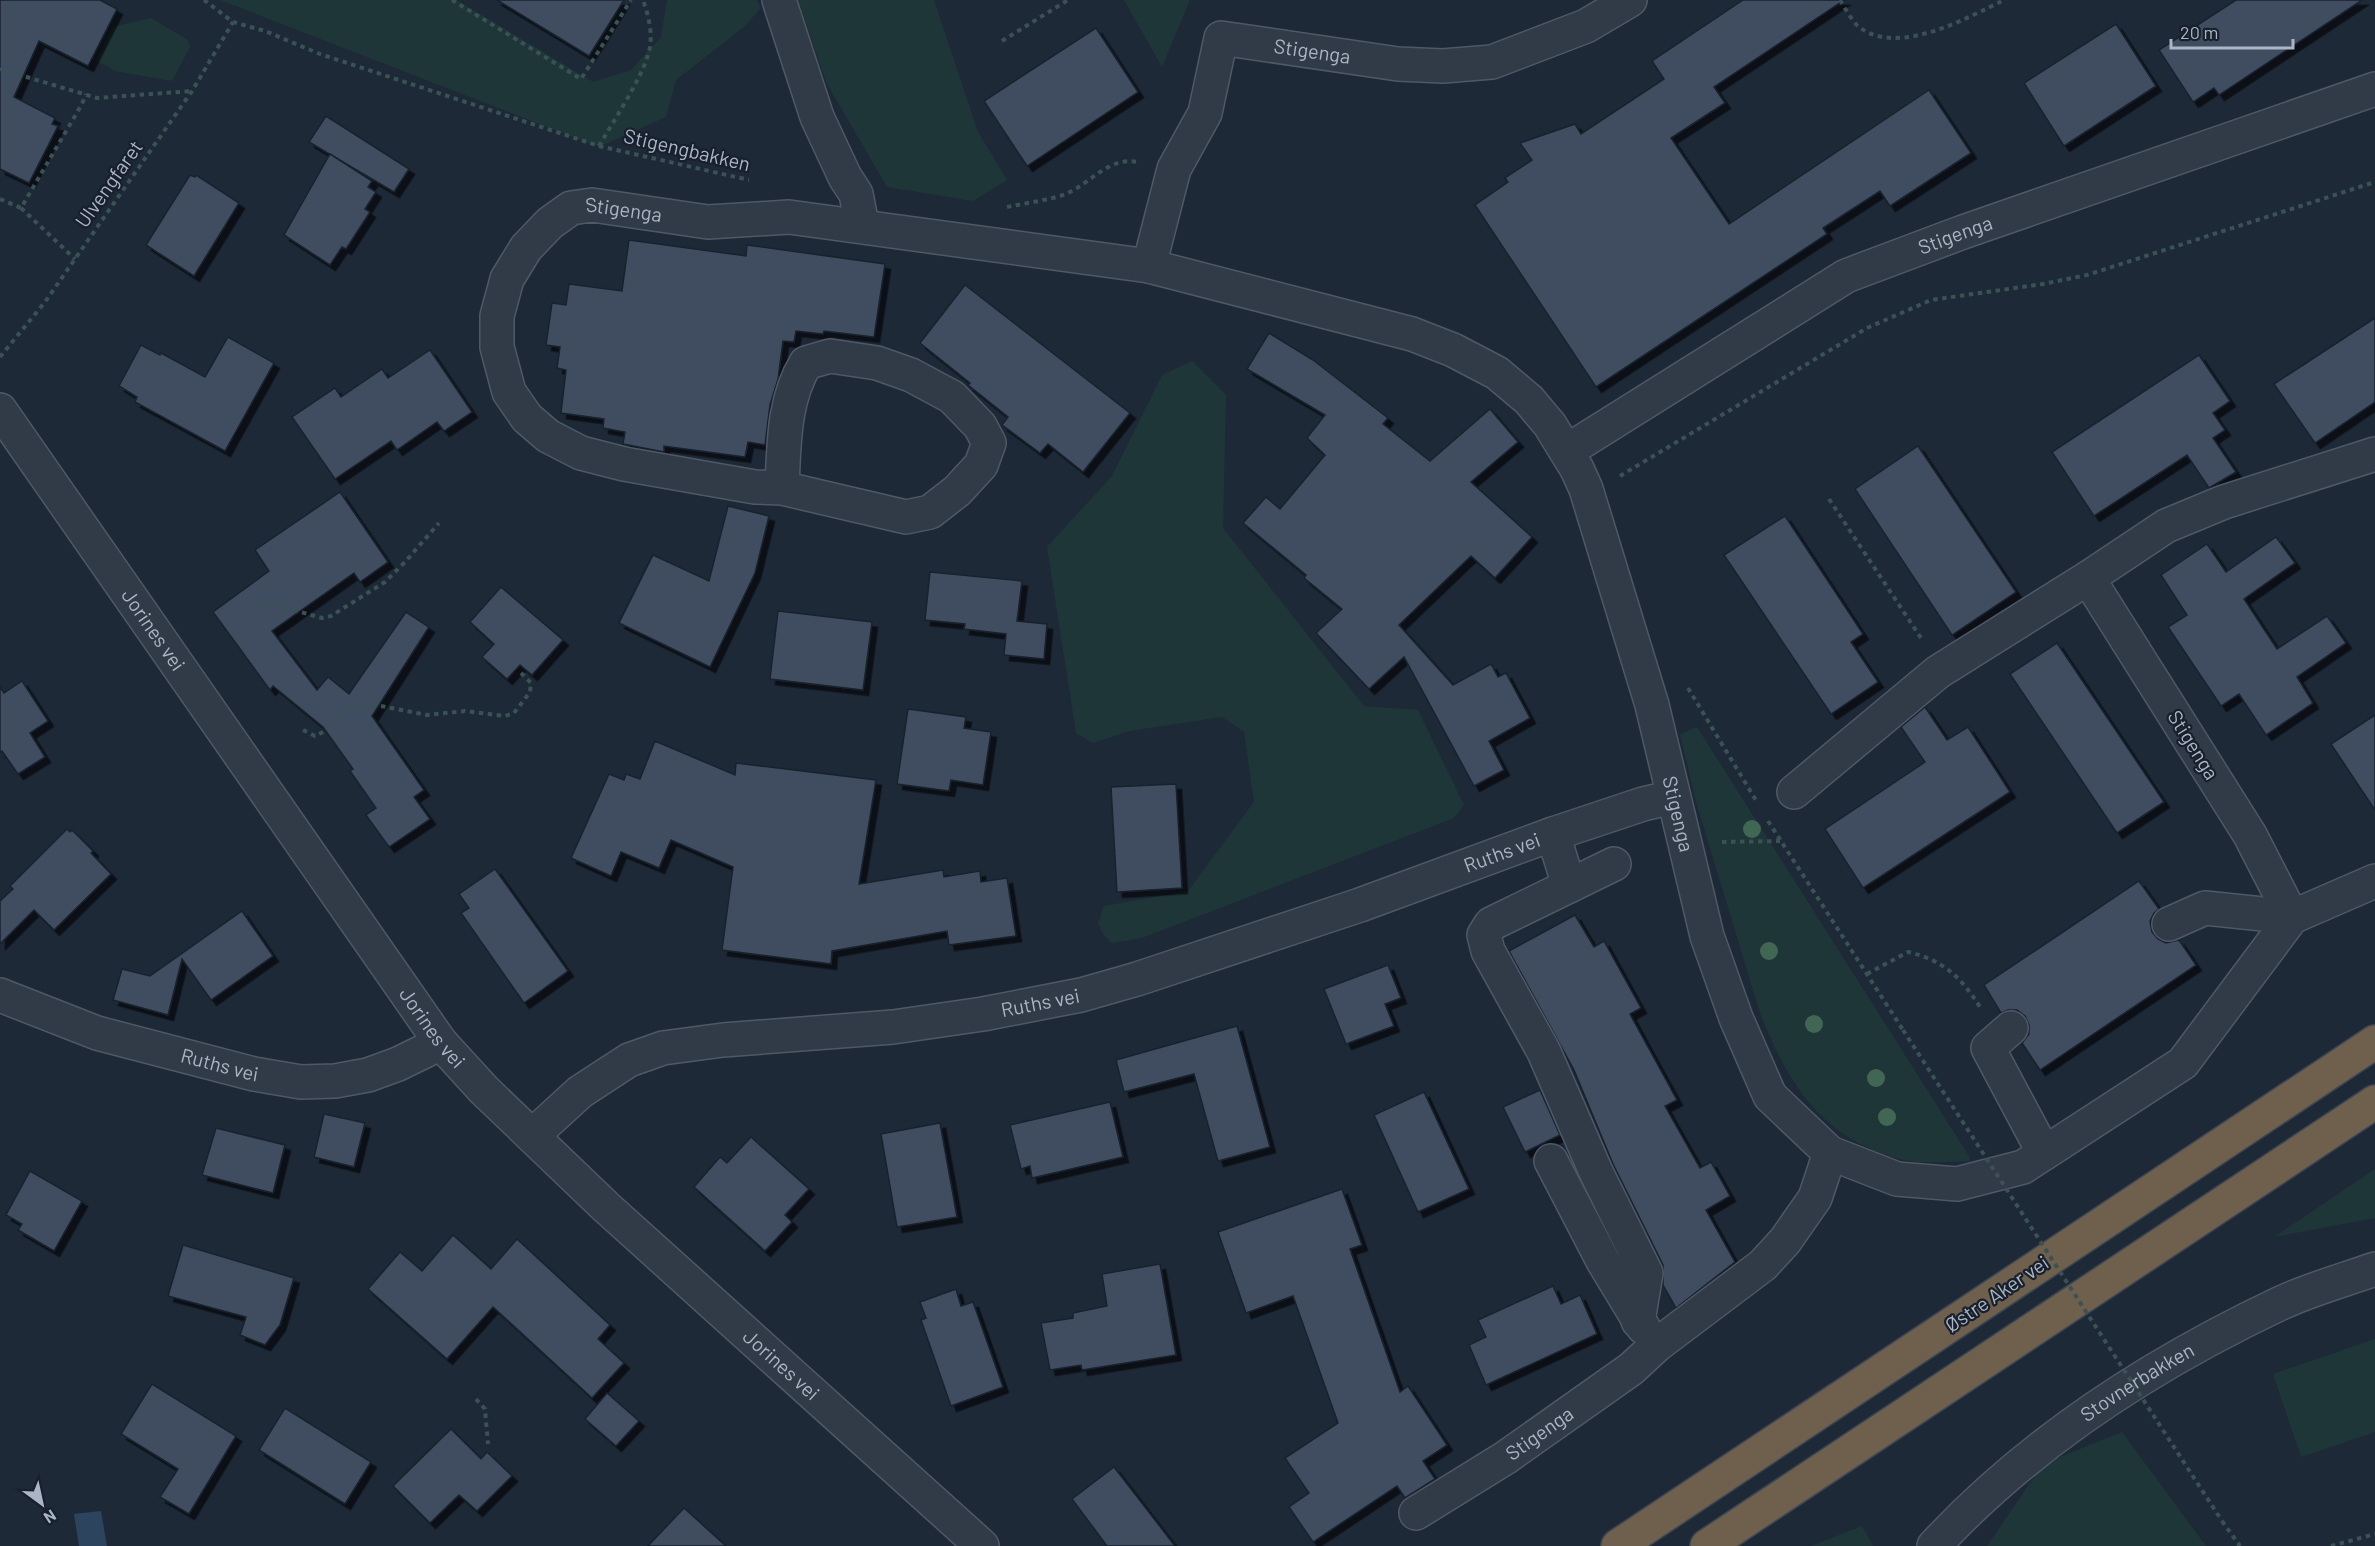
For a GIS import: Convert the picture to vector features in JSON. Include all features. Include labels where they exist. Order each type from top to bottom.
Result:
[{"type":"highway","name":"Østre Aker vei","points":[[1618,1546],[2375,1042]]},
{"type":"highway","points":[[1707,1546],[2375,1102]]},
{"type":"street","points":[[780,0],[817,117],[845,177],[856,194],[862,225]]},
{"type":"street","name":"Stigenga","points":[[1149,266],[1174,169],[1205,113],[1221,38],[1398,64],[1443,66],[1492,62],[1586,26],[1630,0]]},
{"type":"street","name":"Stigenga","points":[[1567,451],[1846,276],[1963,232],[2375,89]]},
{"type":"street","name":"Stigenga","points":[[782,488],[785,427],[796,380],[806,363],[830,356],[877,363],[912,375],[952,397],[980,426],[988,443],[981,465],[957,491],[930,512],[906,517],[782,488],[755,487],[624,464],[581,453],[548,436],[527,418],[509,392],[497,346],[497,316],[507,279],[526,248],[550,223],[571,208],[592,205],[708,222],[789,217],[862,225],[1059,255],[1149,266],[1412,334],[1453,350],[1497,374],[1529,400],[1567,451],[1586,489],[1652,705],[1707,936],[1736,1018],[1770,1096],[1830,1153],[1897,1179],[1957,1184],[2023,1167],[2183,1064],[2292,917],[2375,881]]},
{"type":"street","name":"Jorines vei","points":[[0,410],[441,1042],[484,1090],[629,1228],[982,1546]]},
{"type":"street","points":[[1794,792],[1938,672],[2166,526],[2224,502],[2375,454]]},
{"type":"street","name":"Stigenga","points":[[2088,578],[2250,835],[2292,917]]},
{"type":"street","name":"Ruths vei","points":[[532,1136],[580,1092],[629,1060],[663,1048],[723,1040],[893,1027],[983,1014],[1080,995],[1137,980],[1360,905],[1553,834],[1643,804],[1673,797]]},
{"type":"street","name":"Ruths vei","points":[[1553,834],[1569,886]]},
{"type":"street","points":[[1614,864],[1491,924],[1484,935],[1488,951],[1544,1052],[1596,1173],[1646,1273],[1648,1333]]},
{"type":"street","points":[[2169,924],[2205,908],[2292,917]]},
{"type":"street","name":"Ruths vei","points":[[0,995],[97,1033],[254,1074],[300,1082],[335,1081],[368,1075],[398,1064],[441,1042]]},
{"type":"street","points":[[2006,1033],[1988,1048],[2044,1153]]},
{"type":"street","name":"Stigenga","points":[[1416,1513],[1514,1451],[1631,1369],[1648,1333],[1764,1265],[1785,1241],[1815,1198],[1830,1153]]},
{"type":"street","points":[[1551,1161],[1603,1261],[1648,1333]]},
{"type":"street","name":"Stovnerbakken","points":[[1934,1546],[2003,1478],[2052,1437],[2115,1393],[2164,1364],[2283,1302],[2375,1269]]},
{"type":"path","name":"Stigengbakken","points":[[204,0],[233,22],[265,31],[320,54],[599,146],[750,180]]},
{"type":"path","points":[[452,0],[581,79],[631,0]]},
{"type":"path","points":[[599,146],[649,54],[650,21],[643,0]]},
{"type":"path","points":[[1002,41],[1068,0]]},
{"type":"path","points":[[1840,0],[1858,26],[1878,37],[1912,36],[1953,25],[2004,0]]},
{"type":"path","name":"Ulvengfaret","points":[[0,357],[45,302],[192,91],[233,22]]},
{"type":"path","points":[[0,69],[97,98],[192,91]]},
{"type":"path","points":[[21,208],[86,94]]},
{"type":"path","points":[[999,208],[1065,194],[1100,170],[1127,160],[1174,169]]},
{"type":"path","points":[[1623,475],[1867,328],[1931,300],[2043,284],[2087,275],[2375,182]]},
{"type":"path","points":[[0,199],[21,208],[75,259]]},
{"type":"path","points":[[1829,499],[1933,655],[1938,672]]},
{"type":"path","points":[[259,606],[264,603],[272,604],[322,618],[331,616],[385,582],[439,523]]},
{"type":"path","points":[[303,730],[315,736],[323,732],[349,708],[376,705],[427,715],[465,711],[505,716],[514,714],[530,692],[531,682],[518,670]]},
{"type":"path","points":[[1684,681],[1757,803]]},
{"type":"path","points":[[1763,813],[2240,1546]]},
{"type":"path","points":[[1684,843],[1781,841]]},
{"type":"path","points":[[1867,974],[1908,952],[1929,957],[1949,969],[2006,1033]]},
{"type":"path","points":[[476,1399],[485,1409],[488,1444]]},
{"type":"path","points":[[2331,1546],[2375,1534]]},
{"type":"green space","points":[[220,0],[456,0],[593,82],[631,70],[661,37],[667,0],[757,0],[761,8],[745,26],[676,80],[666,117],[599,147]]},
{"type":"green space","points":[[798,0],[934,0],[978,132],[1007,180],[973,201],[887,187],[826,82]]},
{"type":"green space","points":[[1124,0],[1190,0],[1162,67]]},
{"type":"green space","points":[[151,18],[188,40],[190,47],[172,81],[115,71],[96,60],[113,27]]},
{"type":"green space","points":[[1192,361],[1226,395],[1223,528],[1364,706],[1418,710],[1464,805],[1454,818],[1142,938],[1112,943],[1103,934],[1098,923],[1104,906],[1188,891],[1254,802],[1244,732],[1222,717],[1129,731],[1093,743],[1076,733],[1047,547],[1112,476],[1162,375]]},
{"type":"green space","points":[[1697,727],[1969,1156],[1970,1161],[1914,1162],[1869,1148],[1847,1136],[1827,1121],[1795,1084],[1782,1062],[1760,1013],[1696,802],[1680,734]]},
{"type":"green space","points":[[2375,1169],[2375,1218],[2274,1237]]},
{"type":"green space","points":[[2375,1339],[2375,1432],[2301,1457],[2273,1374]]},
{"type":"green space","points":[[2122,1432],[2206,1546],[1987,1546],[2043,1464]]},
{"type":"green space","points":[[1862,1526],[1873,1546],[1811,1546]]},
{"type":"water","points":[[101,1511],[107,1546],[79,1546],[74,1514]]},
{"type":"building","points":[[0,0],[100,0],[117,9],[88,66],[39,41],[14,97],[55,118],[52,124],[58,126],[29,183],[0,169]]},
{"type":"building","points":[[497,0],[624,0],[589,56]]},
{"type":"building","points":[[1743,0],[1844,0],[1714,87],[1725,103],[1671,138],[1729,224],[1929,90],[1971,153],[1890,206],[1880,191],[1823,228],[1827,234],[1596,387],[1475,205],[1508,182],[1505,178],[1532,160],[1520,143],[1575,124],[1581,134],[1664,79],[1652,61]]},
{"type":"building","points":[[2236,0],[2362,0],[2219,95],[2214,88],[2193,102],[2159,50]]},
{"type":"building","points":[[2116,24],[2156,86],[2064,146],[2024,83]]},
{"type":"building","points":[[1096,28],[1138,92],[1027,166],[984,101]]},
{"type":"building","points":[[326,116],[409,169],[394,192],[309,142]]},
{"type":"building","points":[[330,154],[372,181],[368,187],[376,192],[365,209],[370,212],[346,249],[342,247],[330,265],[284,235]]},
{"type":"building","points":[[190,175],[195,177],[196,175],[239,203],[194,276],[146,245]]},
{"type":"building","points":[[629,240],[746,256],[747,245],[885,264],[874,337],[824,331],[823,334],[796,331],[794,342],[783,341],[778,379],[770,405],[765,445],[748,442],[745,457],[664,446],[664,452],[623,444],[625,432],[603,428],[604,419],[561,413],[566,370],[557,368],[560,347],[546,345],[552,303],[566,305],[569,284],[622,291]]},
{"type":"building","points":[[965,285],[1130,413],[1083,472],[1048,444],[1040,453],[1002,425],[1008,417],[920,343]]},
{"type":"building","points":[[2375,318],[2375,402],[2315,443],[2274,384]]},
{"type":"building","points":[[1269,333],[1313,360],[1388,418],[1383,424],[1430,461],[1490,409],[1518,442],[1471,482],[1532,537],[1495,578],[1471,556],[1399,625],[1453,685],[1491,664],[1498,677],[1506,673],[1530,718],[1489,741],[1504,770],[1474,786],[1404,657],[1369,689],[1316,633],[1342,609],[1304,578],[1306,575],[1243,523],[1266,497],[1280,509],[1325,455],[1307,438],[1325,415],[1247,369]]},
{"type":"building","points":[[228,337],[274,363],[225,451],[135,402],[137,397],[119,386],[141,345],[205,377]]},
{"type":"building","points":[[430,350],[472,412],[444,431],[437,422],[397,450],[391,441],[335,479],[292,417],[335,388],[341,397],[382,369],[388,378]]},
{"type":"building","points":[[2199,355],[2230,401],[2213,413],[2225,430],[2213,438],[2236,472],[2209,488],[2187,455],[2094,516],[2052,452]]},
{"type":"building","points":[[1918,446],[2016,592],[1952,635],[1855,489]]},
{"type":"building","points":[[340,492],[388,562],[360,582],[354,573],[272,631],[317,690],[328,677],[349,694],[406,612],[429,627],[372,716],[424,790],[414,797],[430,819],[389,847],[366,815],[376,808],[350,771],[353,769],[323,727],[273,686],[270,690],[213,612],[269,571],[255,550]]},
{"type":"building","points":[[728,506],[769,516],[755,573],[710,667],[619,623],[653,555],[709,581]]},
{"type":"building","points":[[1785,516],[1863,634],[1851,642],[1878,682],[1831,714],[1724,555]]},
{"type":"building","points":[[2276,537],[2295,563],[2244,599],[2277,649],[2327,616],[2346,643],[2297,677],[2313,703],[2266,735],[2239,694],[2221,706],[2168,627],[2187,615],[2161,575],[2207,544],[2226,572]]},
{"type":"building","points":[[930,572],[1022,581],[1017,621],[1047,624],[1044,659],[1004,655],[1006,634],[964,629],[965,624],[925,620]]},
{"type":"building","points":[[501,587],[563,640],[532,675],[520,665],[507,679],[482,657],[494,644],[470,622]]},
{"type":"building","points":[[778,611],[872,622],[863,690],[770,679]]},
{"type":"building","points":[[2057,643],[2164,802],[2117,833],[2010,674]]},
{"type":"building","points":[[22,681],[48,721],[30,733],[45,757],[18,774],[2,751],[0,752],[0,687],[4,693]]},
{"type":"building","points":[[1925,707],[1947,740],[1968,727],[2010,792],[1863,888],[1825,829],[1925,762],[1901,727]]},
{"type":"building","points":[[908,709],[966,717],[964,728],[991,732],[983,785],[951,780],[949,791],[897,784]]},
{"type":"building","points":[[2375,715],[2375,810],[2331,744]]},
{"type":"building","points":[[655,741],[735,775],[736,763],[876,780],[859,884],[943,870],[944,877],[980,871],[981,882],[1007,878],[1016,936],[949,945],[947,931],[832,951],[831,964],[722,950],[733,867],[671,840],[659,868],[621,852],[611,876],[571,858],[609,774],[624,780],[626,774],[640,779]]},
{"type":"building","points":[[1176,784],[1182,888],[1117,892],[1111,787]]},
{"type":"building","points":[[67,829],[70,832],[72,830],[93,851],[91,853],[111,874],[54,930],[34,910],[0,944],[0,901],[13,889],[10,886]]},
{"type":"building","points":[[495,869],[568,971],[524,1003],[461,913],[469,908],[459,894]]},
{"type":"building","points":[[2139,881],[2159,909],[2150,921],[2152,932],[2166,943],[2179,940],[2196,965],[2040,1070],[2022,1043],[2029,1034],[2029,1025],[2025,1016],[2017,1010],[2001,1013],[1984,985]]},
{"type":"building","points":[[242,911],[273,956],[211,1000],[182,959],[168,1015],[113,1000],[122,969],[150,976]]},
{"type":"building","points":[[1575,915],[1594,947],[1604,941],[1641,1008],[1630,1014],[1677,1100],[1665,1106],[1700,1168],[1711,1162],[1730,1196],[1706,1210],[1735,1262],[1676,1308],[1663,1285],[1663,1265],[1613,1164],[1574,1070],[1509,951]]},
{"type":"building","points":[[1388,965],[1401,998],[1385,1004],[1394,1026],[1346,1044],[1324,989]]},
{"type":"building","points":[[1237,1026],[1270,1147],[1218,1161],[1194,1074],[1124,1092],[1116,1060]]},
{"type":"building","points":[[1540,1090],[1560,1135],[1525,1152],[1503,1107]]},
{"type":"building","points":[[1424,1092],[1469,1189],[1418,1212],[1374,1115]]},
{"type":"building","points":[[1110,1102],[1123,1157],[1032,1178],[1030,1166],[1021,1169],[1010,1125]]},
{"type":"building","points":[[324,1114],[365,1123],[354,1167],[314,1157]]},
{"type":"building","points":[[940,1123],[957,1217],[897,1227],[881,1134]]},
{"type":"building","points":[[216,1128],[285,1145],[273,1193],[202,1175]]},
{"type":"building","points":[[751,1137],[809,1189],[785,1215],[792,1222],[765,1251],[694,1187],[720,1157],[727,1163]]},
{"type":"building","points":[[30,1171],[82,1201],[54,1251],[18,1230],[22,1224],[6,1215]]},
{"type":"building","points":[[1342,1189],[1362,1245],[1350,1249],[1400,1392],[1408,1386],[1447,1445],[1423,1461],[1435,1479],[1405,1498],[1397,1486],[1313,1542],[1289,1507],[1309,1493],[1285,1458],[1338,1423],[1293,1296],[1246,1313],[1218,1232]]},
{"type":"building","points":[[453,1235],[491,1269],[517,1239],[610,1325],[598,1339],[624,1363],[592,1398],[493,1307],[447,1359],[368,1289],[400,1252],[422,1271]]},
{"type":"building","points":[[183,1245],[294,1278],[280,1325],[265,1345],[240,1335],[246,1317],[168,1296]]},
{"type":"building","points":[[1160,1264],[1176,1355],[1082,1370],[1081,1365],[1050,1370],[1041,1323],[1073,1318],[1073,1313],[1107,1306],[1102,1274]]},
{"type":"building","points":[[1553,1286],[1561,1304],[1580,1295],[1597,1334],[1486,1385],[1469,1345],[1486,1337],[1478,1320]]},
{"type":"building","points":[[956,1289],[961,1306],[973,1302],[1003,1387],[951,1406],[921,1320],[926,1318],[920,1302]]},
{"type":"building","points":[[152,1384],[236,1436],[189,1514],[160,1497],[178,1469],[121,1434]]},
{"type":"building","points":[[607,1393],[639,1421],[616,1446],[585,1419]]},
{"type":"building","points":[[285,1408],[371,1462],[345,1504],[259,1450]]},
{"type":"building","points":[[451,1429],[481,1459],[487,1452],[512,1476],[477,1511],[459,1495],[430,1523],[393,1486]]},
{"type":"building","points":[[1114,1467],[1175,1546],[1107,1546],[1072,1499]]},
{"type":"building","points":[[684,1508],[726,1546],[648,1546]]}]
